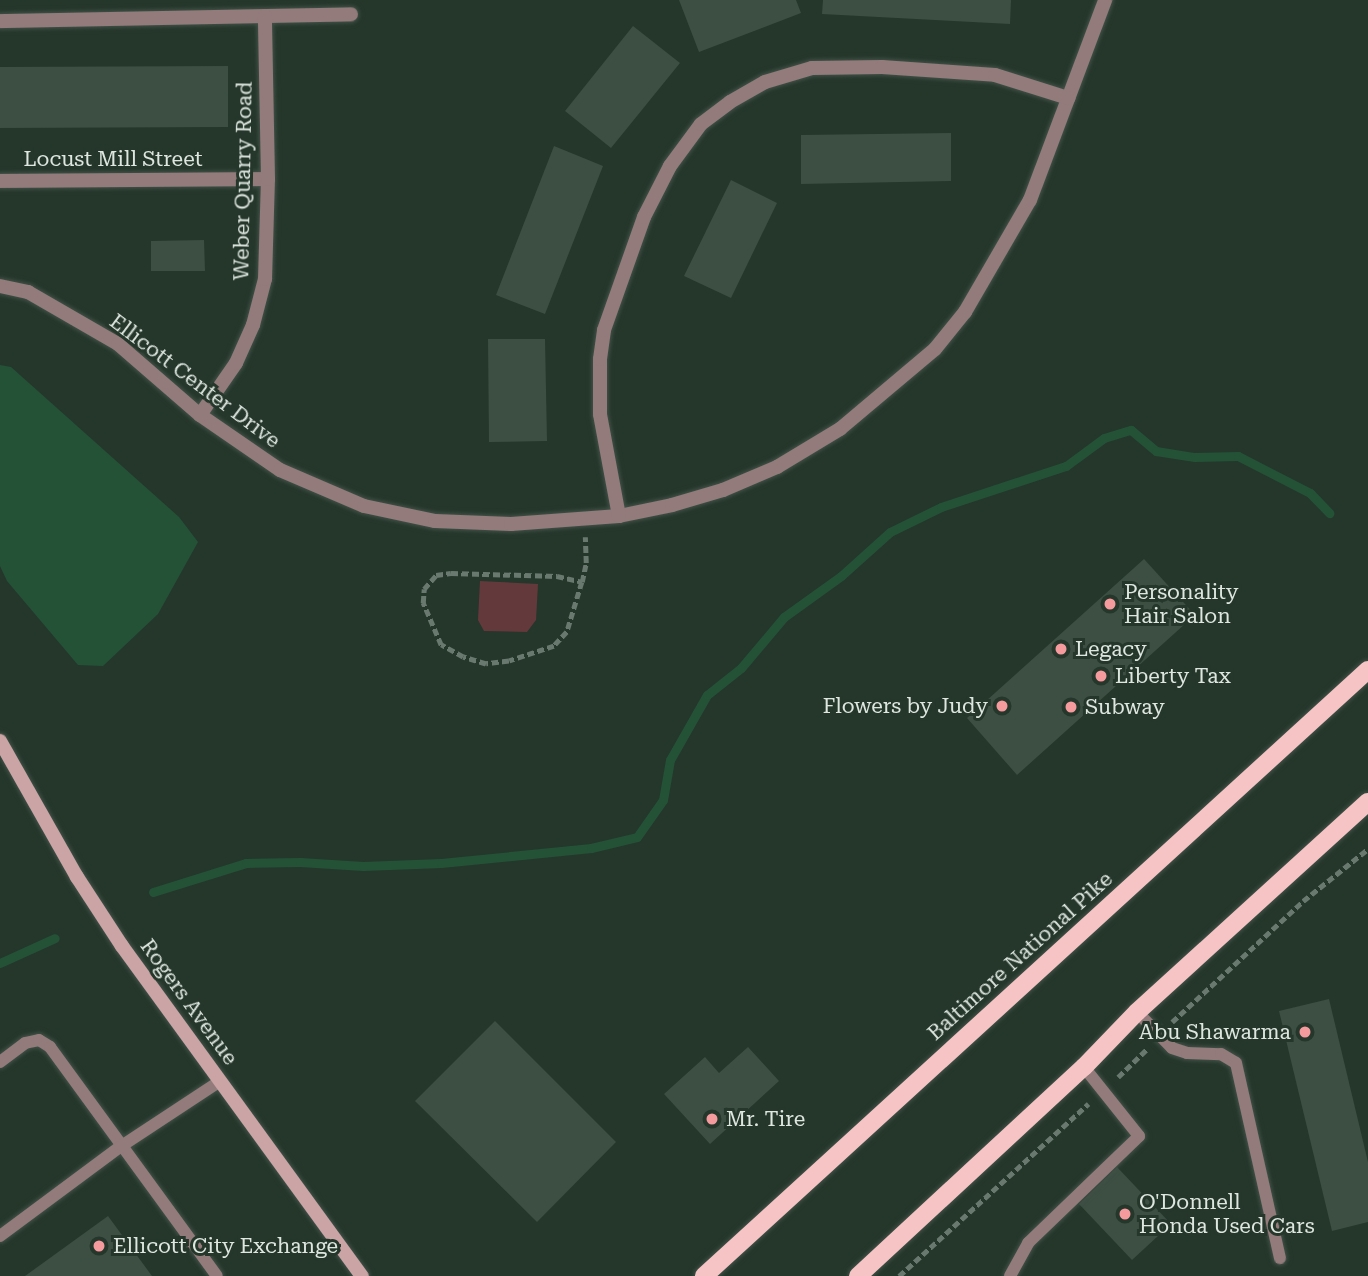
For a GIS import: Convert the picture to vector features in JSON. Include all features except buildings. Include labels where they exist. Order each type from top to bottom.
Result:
[{"type":"main road","name":"Baltimore National Pike","points":[[705,1276],[1368,670]]},
{"type":"main road","name":"Rogers Avenue","points":[[0,741],[77,877],[122,947],[362,1276]]},
{"type":"main road","points":[[858,1276],[1084,1067],[1137,1012],[1368,802]]},
{"type":"street","name":"Ellicott Center Drive","points":[[0,286],[28,292],[118,344],[200,415],[279,470],[364,506],[435,521],[511,524],[619,516],[723,490],[777,467],[840,429],[926,357],[965,312],[1030,200],[1105,0]]},
{"type":"street","points":[[0,21],[351,14]]},
{"type":"street","name":"Weber Quarry Road","points":[[200,415],[236,363],[253,325],[265,279],[268,179],[265,16]]},
{"type":"street","points":[[619,516],[600,414],[600,359],[604,330],[644,217],[670,166],[701,124],[730,102],[765,82],[812,68],[882,67],[995,75],[1069,98]]},
{"type":"street","name":"Locust Mill Street","points":[[0,181],[268,179]]},
{"type":"lane","points":[[1137,1012],[1172,1048],[1188,1053],[1221,1054],[1236,1063],[1280,1258]]},
{"type":"lane","points":[[0,1062],[25,1043],[39,1040],[50,1047],[120,1147],[217,1276]]},
{"type":"lane","points":[[1010,1276],[1028,1243],[1139,1136],[1084,1067]]},
{"type":"lane","points":[[0,1236],[120,1147],[220,1081]]},
{"type":"path","points":[[582,582],[557,576],[451,573],[436,575],[424,589],[423,603],[441,645],[463,657],[486,664],[509,661],[554,646],[567,632],[582,582],[586,563],[585,519]]},
{"type":"path","points":[[899,1276],[1102,1091],[1161,1035],[1177,1016],[1303,901],[1368,849]]},
{"type":"shaded area","points":[[0,365],[11,367],[179,517],[198,542],[158,614],[103,666],[78,665],[7,581],[0,566]]},
{"type":"shaded area","points":[[480,581],[538,584],[536,620],[527,632],[484,631],[478,620]]},
{"type":"waterway","points":[[153,892],[246,863],[300,862],[363,866],[441,863],[591,848],[637,837],[663,800],[670,760],[707,695],[741,668],[784,617],[841,576],[890,532],[941,507],[1066,466],[1104,438],[1131,430],[1156,451],[1195,457],[1238,456],[1310,493],[1329,513]]},
{"type":"waterway","points":[[0,963],[55,938]]},
{"type":"place","name":"Personality Hair Salon","points":[[1110,604]]},
{"type":"place","name":"Legacy","points":[[1061,649]]},
{"type":"place","name":"Liberty Tax","points":[[1101,676]]},
{"type":"place","name":"Flowers by Judy","points":[[1002,706]]},
{"type":"place","name":"Subway","points":[[1071,707]]},
{"type":"place","name":"Abu Shawarma","points":[[1305,1032]]},
{"type":"place","name":"Mr. Tire","points":[[712,1119]]},
{"type":"place","name":"O'Donnell Honda Used Cars","points":[[1125,1214]]},
{"type":"place","name":"Ellicott City Exchange","points":[[99,1246]]}]
